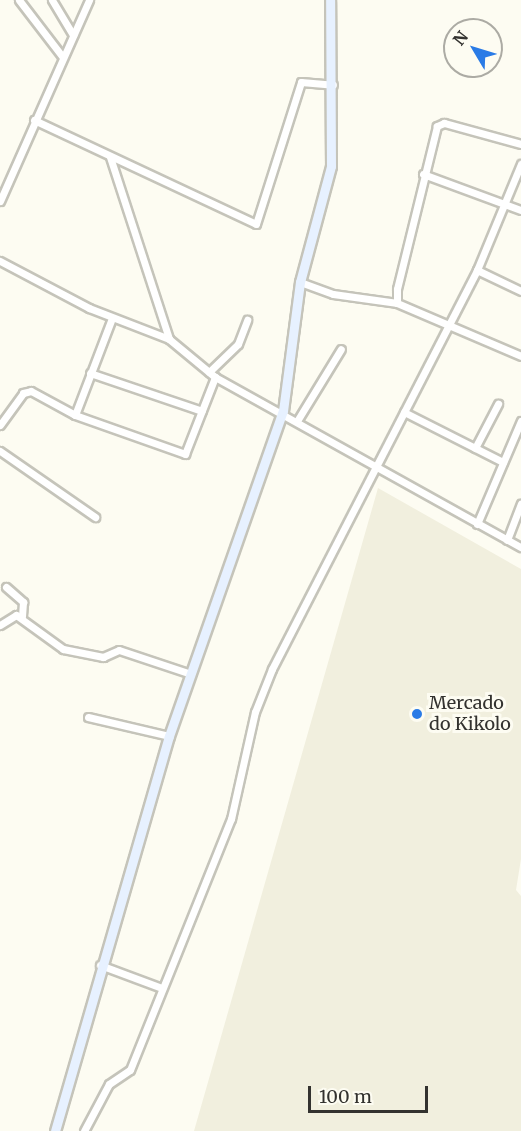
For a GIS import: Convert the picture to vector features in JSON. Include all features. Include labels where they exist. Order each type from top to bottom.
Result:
[{"type":"street","points":[[19,0],[62,56]]},
{"type":"street","points":[[52,0],[73,35]]},
{"type":"street","points":[[1,195],[89,0]]},
{"type":"street","points":[[55,1131],[100,964],[169,736],[283,411],[300,282],[331,166],[333,85],[330,0]]},
{"type":"street","points":[[34,120],[256,224],[302,82],[333,85]]},
{"type":"street","points":[[397,303],[400,266],[423,174],[440,124],[521,144]]},
{"type":"street","points":[[110,157],[170,339]]},
{"type":"street","points":[[84,1131],[109,1084],[130,1070],[231,819],[255,712],[267,680],[450,325],[477,270],[521,164]]},
{"type":"street","points":[[423,174],[521,210]]},
{"type":"street","points":[[0,261],[112,318],[170,339],[212,374],[283,411],[374,469],[521,547]]},
{"type":"street","points":[[477,270],[521,291]]},
{"type":"street","points":[[300,282],[333,294],[397,303],[521,356]]},
{"type":"street","points":[[75,415],[112,318]]},
{"type":"street","points":[[0,425],[26,391],[75,415],[185,454],[202,411],[212,374],[238,344],[247,320]]},
{"type":"street","points":[[297,421],[341,349]]},
{"type":"street","points":[[90,373],[202,411]]},
{"type":"street","points":[[475,448],[498,404]]},
{"type":"street","points":[[404,412],[503,462]]},
{"type":"street","points":[[477,524],[521,421]]},
{"type":"street","points":[[0,451],[96,517]]},
{"type":"street","points":[[507,540],[521,504]]},
{"type":"street","points":[[6,587],[23,602],[22,616]]},
{"type":"street","points":[[22,616],[63,649],[103,657],[119,650],[191,674]]},
{"type":"street","points":[[0,625],[22,616]]},
{"type":"street","points":[[88,717],[169,736]]},
{"type":"street","points":[[100,964],[162,988]]},
{"type":"shaded area","name":"Mercado do Kikolo","points":[[378,488],[521,569],[521,859],[516,890],[521,896],[521,1131],[194,1131]]},
{"type":"place","name":"Mercado do Kikolo","points":[[417,714]]}]
